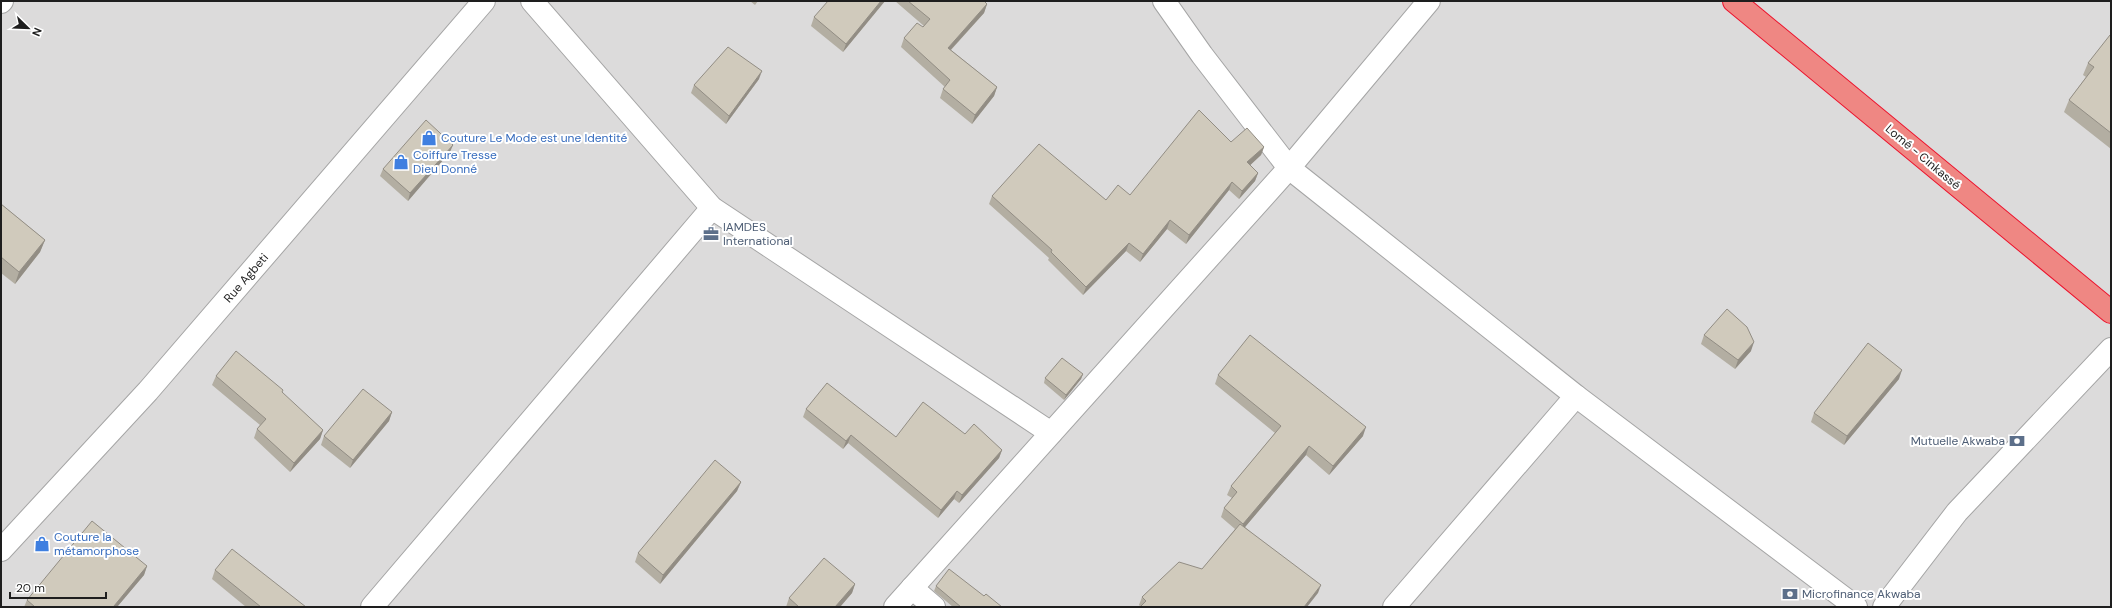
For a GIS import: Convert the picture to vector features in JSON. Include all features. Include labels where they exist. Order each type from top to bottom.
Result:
[{"type":"highway","name":"Lomé - Cinkassé","points":[[1734,1],[2111,312]]},
{"type":"street","name":"Rue Agbeti","points":[[1,550],[148,392],[484,1]]},
{"type":"street","points":[[532,1],[712,208],[1051,433]]},
{"type":"street","points":[[1164,1],[1202,55],[1289,168],[1576,396],[1856,607]]},
{"type":"street","points":[[895,607],[1289,168],[1429,1]]},
{"type":"street","points":[[372,607],[712,208]]},
{"type":"street","points":[[1884,607],[1957,512],[2111,349]]},
{"type":"street","points":[[1394,607],[1576,396]]},
{"type":"street","points":[[912,588],[934,607]]},
{"type":"shaded area","points":[[1,1],[2111,1],[2111,607],[1,607]]},
{"type":"building","points":[[828,1],[881,1],[846,44],[814,17]]},
{"type":"building","points":[[908,1],[984,1],[987,4],[948,48],[997,87],[975,115],[943,89],[950,80],[904,38],[917,23],[923,27],[930,19]]},
{"type":"building","points":[[2110,35],[2111,133],[2069,100],[2094,67],[2088,63]]},
{"type":"building","points":[[728,47],[762,71],[729,116],[694,85]]},
{"type":"building","points":[[1199,110],[1231,142],[1247,128],[1264,147],[1247,162],[1258,173],[1242,191],[1232,182],[1189,235],[1170,220],[1143,254],[1129,243],[1086,287],[1051,252],[1052,250],[992,196],[1039,144],[1106,200],[1118,185],[1130,195]]},
{"type":"building","points":[[426,120],[453,145],[410,193],[383,169]]},
{"type":"building","points":[[1,204],[45,240],[19,272],[1,257]]},
{"type":"building","points":[[1727,309],[1747,327],[1754,342],[1738,360],[1704,335]]},
{"type":"building","points":[[1250,335],[1366,427],[1333,466],[1309,446],[1243,524],[1224,508],[1237,492],[1231,486],[1281,426],[1218,375]]},
{"type":"building","points":[[1868,343],[1902,370],[1847,436],[1814,413]]},
{"type":"building","points":[[236,351],[283,390],[282,392],[323,430],[294,463],[257,429],[266,419],[216,376]]},
{"type":"building","points":[[1062,358],[1083,374],[1066,395],[1045,378]]},
{"type":"building","points":[[827,383],[896,437],[923,402],[965,434],[974,424],[1002,450],[962,495],[957,491],[941,510],[851,435],[846,441],[806,409]]},
{"type":"building","points":[[363,389],[392,412],[353,460],[324,436]]},
{"type":"building","points":[[715,460],[741,482],[663,575],[638,553]]},
{"type":"building","points":[[92,521],[147,566],[114,606],[116,607],[35,607],[27,600]]},
{"type":"building","points":[[1240,524],[1321,585],[1304,607],[1140,607],[1146,601],[1142,597],[1179,562],[1202,569]]},
{"type":"building","points":[[232,549],[306,607],[261,607],[215,570]]},
{"type":"building","points":[[824,558],[855,584],[835,607],[799,607],[789,598]]},
{"type":"building","points":[[949,569],[984,596],[986,594],[1002,607],[961,607],[936,586]]},
{"type":"place","name":"Couture Le Mode est une Identité","points":[[429,138]]},
{"type":"place","name":"Coiffure Tresse Dieu Donné","points":[[401,162]]},
{"type":"place","name":"IAMDES International","points":[[711,234]]},
{"type":"place","name":"Mutuelle Akwaba","points":[[2017,441]]},
{"type":"place","name":"Couture la métamorphose","points":[[42,544]]},
{"type":"place","name":"Microfinance Akwaba","points":[[1790,594]]}]
